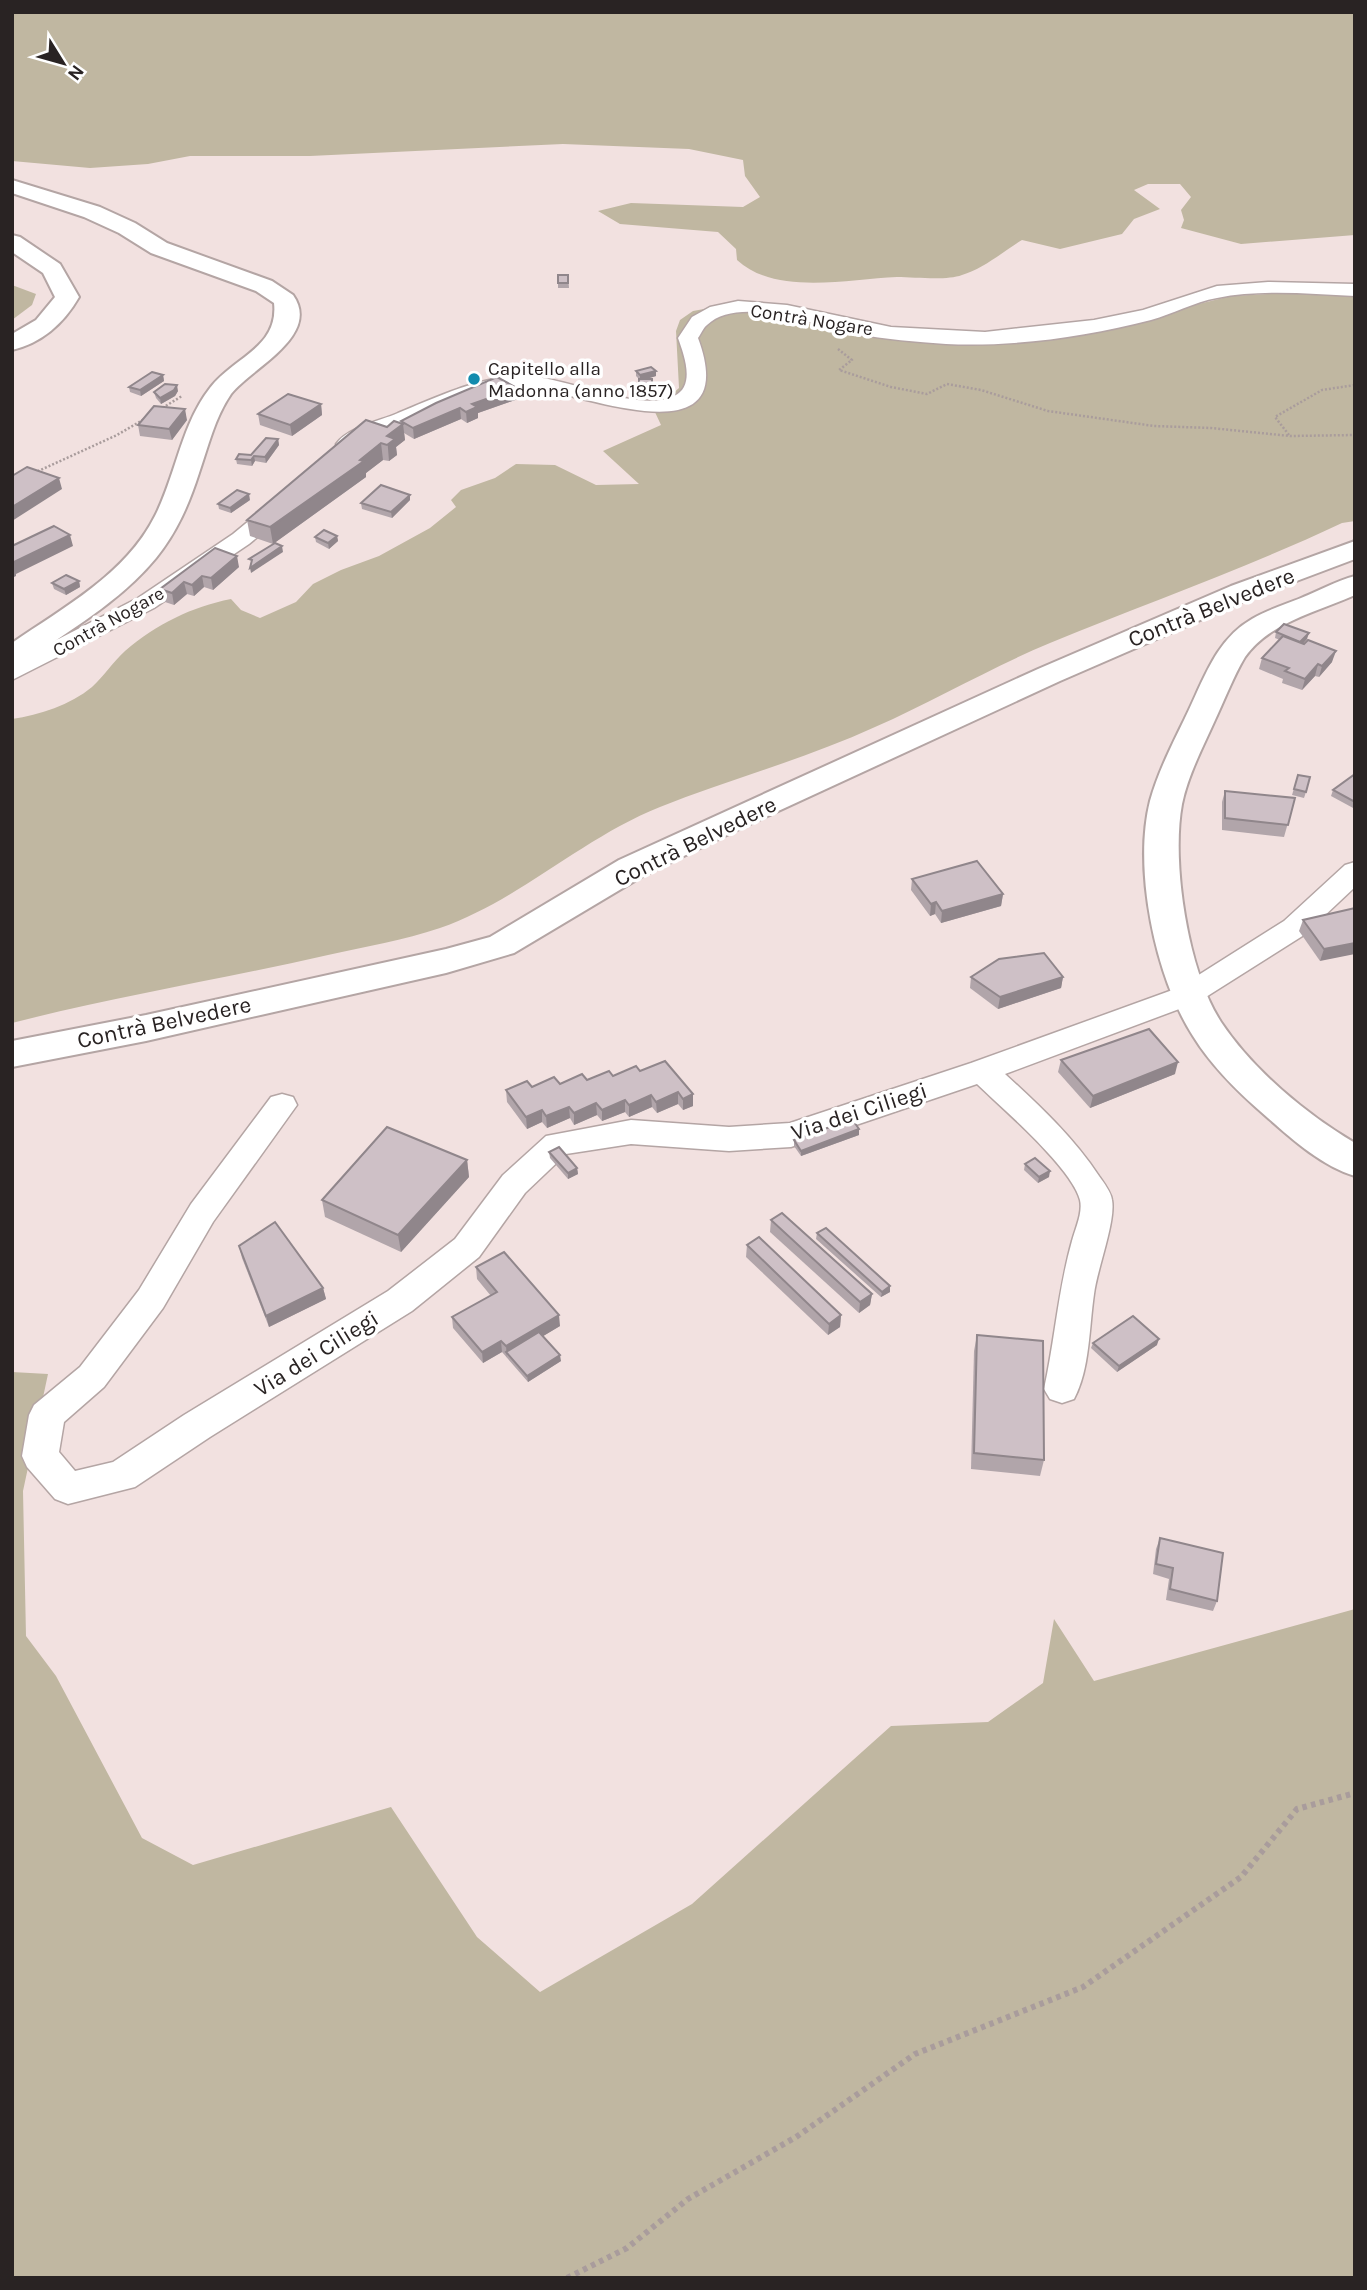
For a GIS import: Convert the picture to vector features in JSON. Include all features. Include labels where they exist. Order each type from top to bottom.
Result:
[{"type":"street","name":"Contrà Nogare","points":[[12,186],[92,212],[127,228],[159,248],[264,286],[285,300],[288,313],[285,328],[275,344],[222,389],[208,410],[197,433],[186,478],[149,550],[121,579],[12,657]]},
{"type":"street","points":[[12,242],[52,269],[66,297],[59,313],[46,325],[12,343]]},
{"type":"street","name":"Contrà Nogare","points":[[333,456],[349,442],[374,430],[484,386],[532,382],[647,407],[671,406],[692,393],[696,385],[697,363],[688,338],[695,323],[705,314],[729,308],[764,308],[854,327],[912,335],[973,337],[1060,330],[1127,319],[1179,306],[1219,292],[1355,290]]},
{"type":"street","name":"Contrà Nogare","points":[[12,673],[146,603],[241,539],[297,492]]},
{"type":"street","name":"Contrà Belvedere","points":[[12,1054],[146,1028],[446,961],[502,945],[631,869],[723,824],[1061,670],[1241,592],[1355,549]]},
{"type":"street","points":[[1355,585],[1289,611],[1247,636],[1226,660],[1181,756],[1166,805],[1162,844],[1165,894],[1188,995],[1212,1036],[1250,1080],[1324,1143],[1355,1162]]},
{"type":"street","name":"Via dei Ciliegi","points":[[282,1105],[202,1213],[151,1299],[92,1377],[47,1415],[40,1456],[68,1488],[122,1476],[197,1426],[400,1301],[467,1248],[514,1184],[557,1144],[631,1132],[729,1139],[783,1136],[982,1071],[1188,995],[1294,928],[1355,871]]},
{"type":"street","points":[[982,1071],[1042,1126],[1073,1161],[1096,1198],[1096,1214],[1080,1271],[1062,1389]]},
{"type":"path","points":[[819,318],[807,329],[824,336],[852,360],[839,370],[891,387],[927,394],[947,384],[981,390],[1048,411],[1154,426],[1211,428],[1290,436],[1355,435]]},
{"type":"path","points":[[1290,436],[1275,417],[1322,390],[1355,385]]},
{"type":"path","points":[[26,476],[117,435],[192,391]]},
{"type":"path","points":[[567,2278],[627,2248],[688,2199],[796,2137],[915,2054],[1083,1987],[1241,1877],[1297,1809],[1355,1793]]},
{"type":"shaded area","points":[[12,12],[1355,12],[1355,235],[1241,244],[1181,228],[1184,220],[1181,210],[1191,197],[1180,184],[1148,184],[1134,190],[1160,209],[1134,219],[1122,234],[1060,249],[1022,240],[978,269],[955,277],[792,282],[753,271],[737,260],[736,249],[718,232],[620,224],[598,211],[631,203],[743,207],[760,197],[745,176],[743,160],[689,149],[563,144],[310,156],[190,156],[148,164],[90,168],[12,161]]},
{"type":"shaded area","points":[[12,285],[36,294],[32,305],[12,320]]},
{"type":"shaded area","points":[[1355,291],[1355,521],[1342,523],[1050,643],[849,738],[660,807],[604,835],[497,902],[440,928],[384,943],[12,1023],[12,719],[44,712],[74,699],[92,687],[137,641],[188,612],[231,599],[241,610],[260,618],[296,602],[313,584],[379,556],[430,528],[456,507],[451,500],[461,490],[495,478],[516,464],[555,465],[596,485],[639,484],[603,451],[661,425],[654,410],[679,388],[676,331],[680,320],[693,311],[752,310],[828,328],[940,341],[1150,316],[1231,296]]},
{"type":"shaded area","points":[[12,1372],[48,1374],[23,1491],[26,1636],[56,1676],[142,1838],[193,1865],[391,1807],[477,1937],[540,1992],[692,1904],[891,1726],[988,1722],[1043,1683],[1054,1619],[1094,1681],[1355,1609],[1355,2278],[12,2278]]},
{"type":"building","points":[[558,275],[568,275],[568,283],[558,283]]},
{"type":"building","points":[[651,367],[656,371],[640,375],[636,371]]},
{"type":"building","points":[[152,372],[163,375],[140,390],[129,387]]},
{"type":"building","points":[[497,377],[517,388],[472,404],[477,407],[466,412],[460,408],[413,428],[401,421],[436,403]]},
{"type":"building","points":[[639,379],[652,379],[652,387],[639,387]]},
{"type":"building","points":[[165,384],[177,385],[174,390],[160,398],[154,392]]},
{"type":"building","points":[[288,394],[321,404],[290,425],[258,414]]},
{"type":"building","points":[[154,406],[185,409],[169,429],[138,425]]},
{"type":"building","points":[[366,420],[387,427],[394,421],[403,424],[387,436],[395,439],[387,445],[381,443],[360,460],[364,461],[270,527],[247,520]]},
{"type":"building","points":[[266,438],[278,439],[265,457],[236,459],[239,454],[251,455]]},
{"type":"building","points":[[27,467],[59,478],[12,507],[12,476]]},
{"type":"building","points":[[381,485],[410,495],[391,512],[361,503]]},
{"type":"building","points":[[237,490],[249,494],[230,508],[218,504]]},
{"type":"building","points":[[54,526],[70,535],[12,563],[12,546]]},
{"type":"building","points":[[324,530],[337,536],[328,543],[315,537]]},
{"type":"building","points":[[275,543],[282,546],[250,568],[252,560],[249,559]]},
{"type":"building","points":[[215,548],[237,556],[211,578],[202,576],[192,585],[184,582],[172,593],[160,589]]},
{"type":"building","points":[[66,575],[79,581],[64,589],[52,583]]},
{"type":"building","points":[[1284,624],[1309,633],[1300,642],[1276,632]]},
{"type":"building","points":[[1283,636],[1304,644],[1308,640],[1336,651],[1322,666],[1318,664],[1305,679],[1285,671],[1289,668],[1262,658]]},
{"type":"building","points":[[1355,774],[1355,802],[1333,790]]},
{"type":"building","points":[[1298,775],[1310,777],[1306,792],[1294,789]]},
{"type":"building","points":[[1225,791],[1295,798],[1288,825],[1225,818]]},
{"type":"building","points":[[977,861],[1003,894],[942,911],[936,902],[931,904],[912,879]]},
{"type":"building","points":[[1355,908],[1355,943],[1324,949],[1303,920]]},
{"type":"building","points":[[1044,953],[1063,977],[1000,997],[971,977],[999,959]]},
{"type":"building","points":[[1149,1029],[1178,1062],[1093,1096],[1061,1060]]},
{"type":"building","points":[[665,1061],[693,1094],[683,1099],[678,1092],[656,1102],[651,1095],[629,1105],[625,1100],[602,1110],[596,1103],[574,1113],[569,1107],[546,1116],[542,1110],[526,1117],[506,1090],[527,1081],[532,1087],[554,1077],[560,1084],[582,1074],[587,1080],[609,1071],[613,1076],[636,1066],[640,1071]]},
{"type":"building","points":[[852,1119],[859,1129],[801,1151],[794,1140]]},
{"type":"building","points":[[387,1127],[467,1160],[398,1235],[322,1200]]},
{"type":"building","points":[[559,1147],[577,1168],[568,1173],[549,1152]]},
{"type":"building","points":[[1035,1158],[1050,1171],[1039,1177],[1025,1164]]},
{"type":"building","points":[[782,1213],[872,1294],[860,1302],[771,1220]]},
{"type":"building","points":[[275,1222],[323,1288],[266,1316],[239,1246]]},
{"type":"building","points":[[826,1228],[890,1286],[882,1292],[817,1233]]},
{"type":"building","points":[[759,1237],[841,1315],[829,1324],[747,1245]]},
{"type":"building","points":[[504,1252],[559,1315],[506,1346],[501,1341],[482,1352],[452,1317],[497,1292],[476,1267]]},
{"type":"building","points":[[1133,1316],[1159,1339],[1119,1366],[1093,1343]]},
{"type":"building","points":[[539,1332],[560,1355],[527,1376],[506,1352]]},
{"type":"building","points":[[977,1335],[1043,1341],[1044,1460],[974,1453]]},
{"type":"building","points":[[1160,1538],[1223,1553],[1217,1601],[1170,1589],[1173,1568],[1156,1564]]},
{"type":"place","name":"Capitello alla Madonna (anno 1857)","points":[[474,379]]}]
